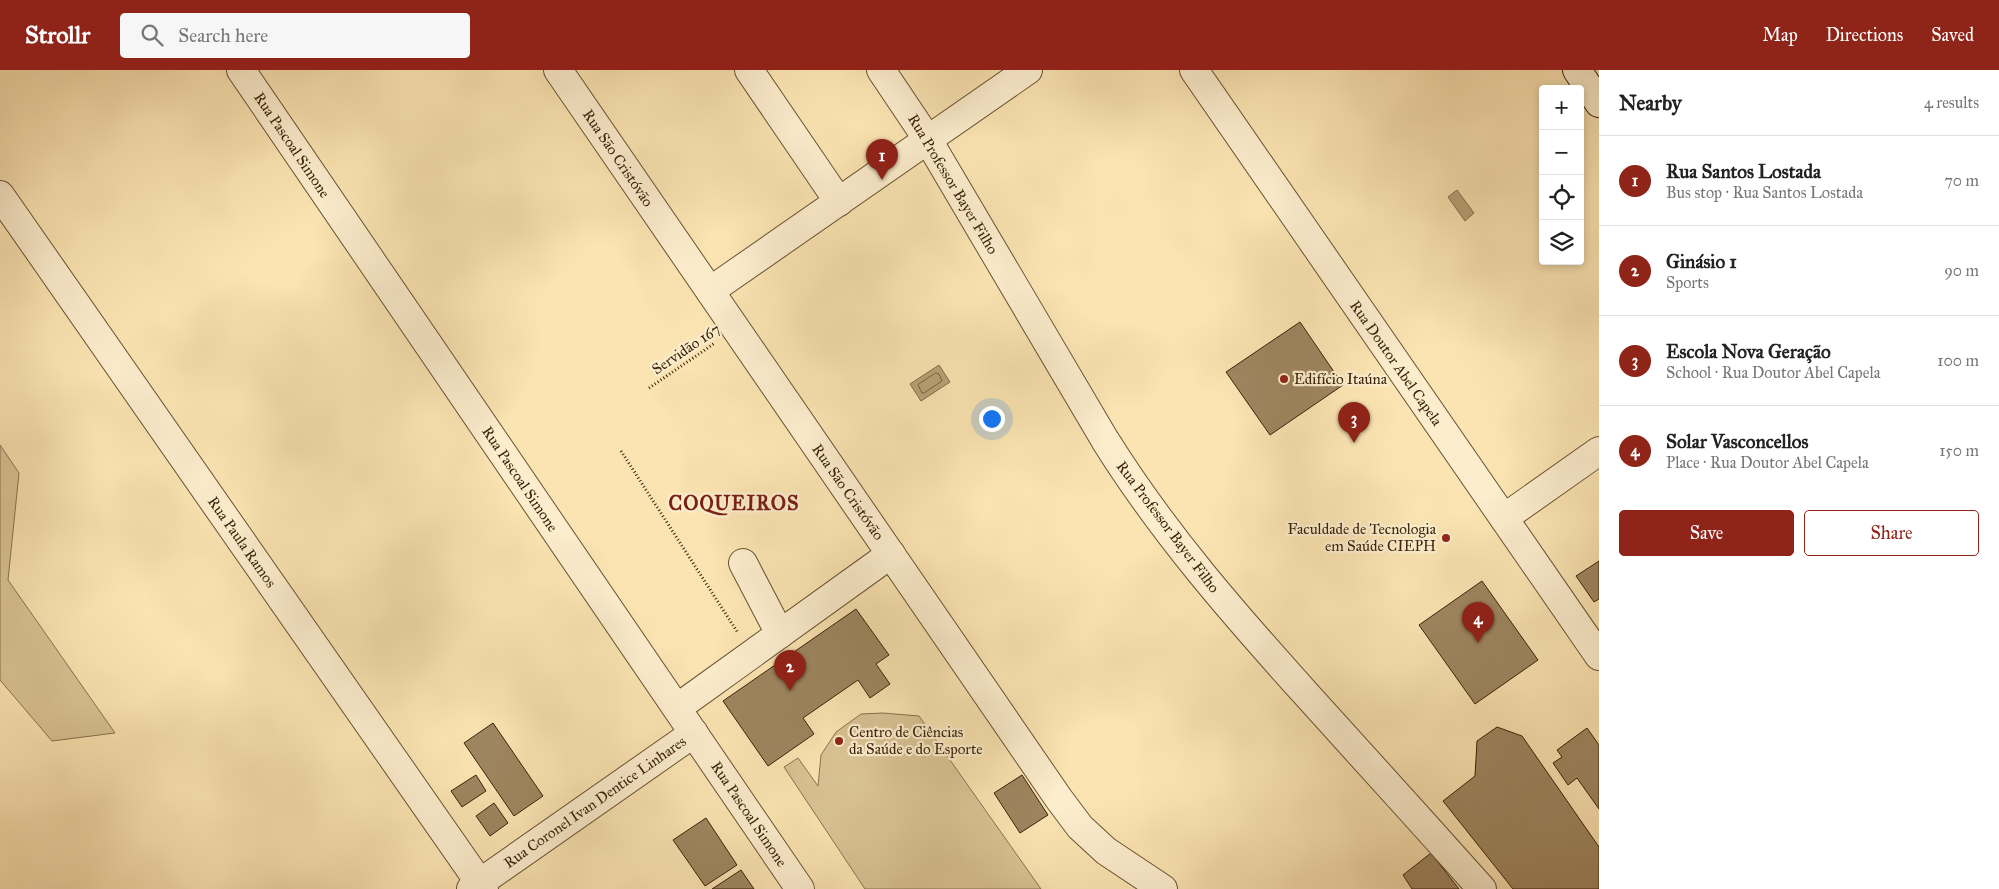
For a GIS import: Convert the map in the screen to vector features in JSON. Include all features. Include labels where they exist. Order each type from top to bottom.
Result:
[{"type":"street","name":"Rua Pascoal Simone","points":[[241,70],[800,889]]},
{"type":"street","name":"Rua São Cristóvão","points":[[558,70],[1080,827],[1106,851],[1162,889]]},
{"type":"street","points":[[749,70],[839,202]]},
{"type":"street","name":"Rua Professor Bayer Filho","points":[[881,70],[928,140],[1132,484],[1182,551],[1230,609],[1482,889]]},
{"type":"street","points":[[710,291],[1028,70]]},
{"type":"street","name":"Rua Doutor Abel Capela","points":[[1194,70],[1599,656]]},
{"type":"street","points":[[1577,70],[1599,103]]},
{"type":"street","name":"Rua Paula Ramos","points":[[0,195],[478,887]]},
{"type":"street","points":[[1504,518],[1599,452]]},
{"type":"street","points":[[677,708],[891,554]]},
{"type":"street","points":[[743,563],[780,634]]},
{"type":"street","name":"Rua Coronel Ivan Dentice Linhares","points":[[478,887],[694,733]]},
{"type":"path","name":"Servidão 167","points":[[649,388],[736,329]]},
{"type":"path","points":[[621,451],[752,655]]},
{"type":"shaded area","points":[[0,445],[19,473],[8,580],[115,733],[52,741],[0,680]]},
{"type":"shaded area","points":[[883,713],[919,716],[1041,889],[865,889],[784,767],[798,758],[818,786],[821,755],[836,732],[861,714]]},
{"type":"water","points":[[1457,190],[1474,213],[1465,221],[1448,197]]},
{"type":"water","points":[[939,365],[950,382],[921,401],[910,384]]},
{"type":"building","name":"Edifício Itaúna","points":[[1300,322],[1343,385],[1270,435],[1226,372]]},
{"type":"building","points":[[1599,561],[1599,599],[1594,602],[1576,576]]},
{"type":"building","points":[[1482,581],[1538,660],[1475,704],[1419,625]]},
{"type":"building","points":[[856,609],[889,655],[876,664],[890,684],[870,698],[858,680],[803,718],[814,734],[768,766],[723,701]]},
{"type":"building","points":[[493,723],[543,796],[514,816],[464,743]]},
{"type":"building","points":[[1497,727],[1522,736],[1599,847],[1599,889],[1513,889],[1443,801],[1475,776],[1477,741]]},
{"type":"building","points":[[1587,728],[1599,745],[1599,809],[1577,778],[1568,785],[1553,763],[1562,757],[1557,750]]},
{"type":"building","points":[[476,775],[486,791],[462,807],[451,791]]},
{"type":"building","points":[[1022,775],[1048,815],[1020,833],[994,793]]},
{"type":"building","points":[[494,803],[508,823],[490,836],[476,816]]},
{"type":"building","points":[[706,818],[737,865],[705,886],[673,840]]},
{"type":"building","points":[[1431,853],[1459,889],[1412,889],[1403,875]]},
{"type":"building","points":[[741,870],[754,889],[712,889]]},
{"type":"place","name":"Rua Santos Lostada","points":[[882,180]]},
{"type":"place","name":"Edifício Itaúna","points":[[1284,379]]},
{"type":"place","name":"Escola Nova Geração","points":[[1354,443]]},
{"type":"place","name":"Faculdade de Tecnologia em Saúde CIEPH","points":[[1446,538]]},
{"type":"place","name":"Solar Vasconcellos","points":[[1478,643]]},
{"type":"place","name":"Ginásio 1","points":[[790,691]]},
{"type":"place","name":"Centro de Ciências da Saúde e do Esporte","points":[[839,741]]},
{"type":"district","name":"COQUEIROS","points":[[734,503]]}]
